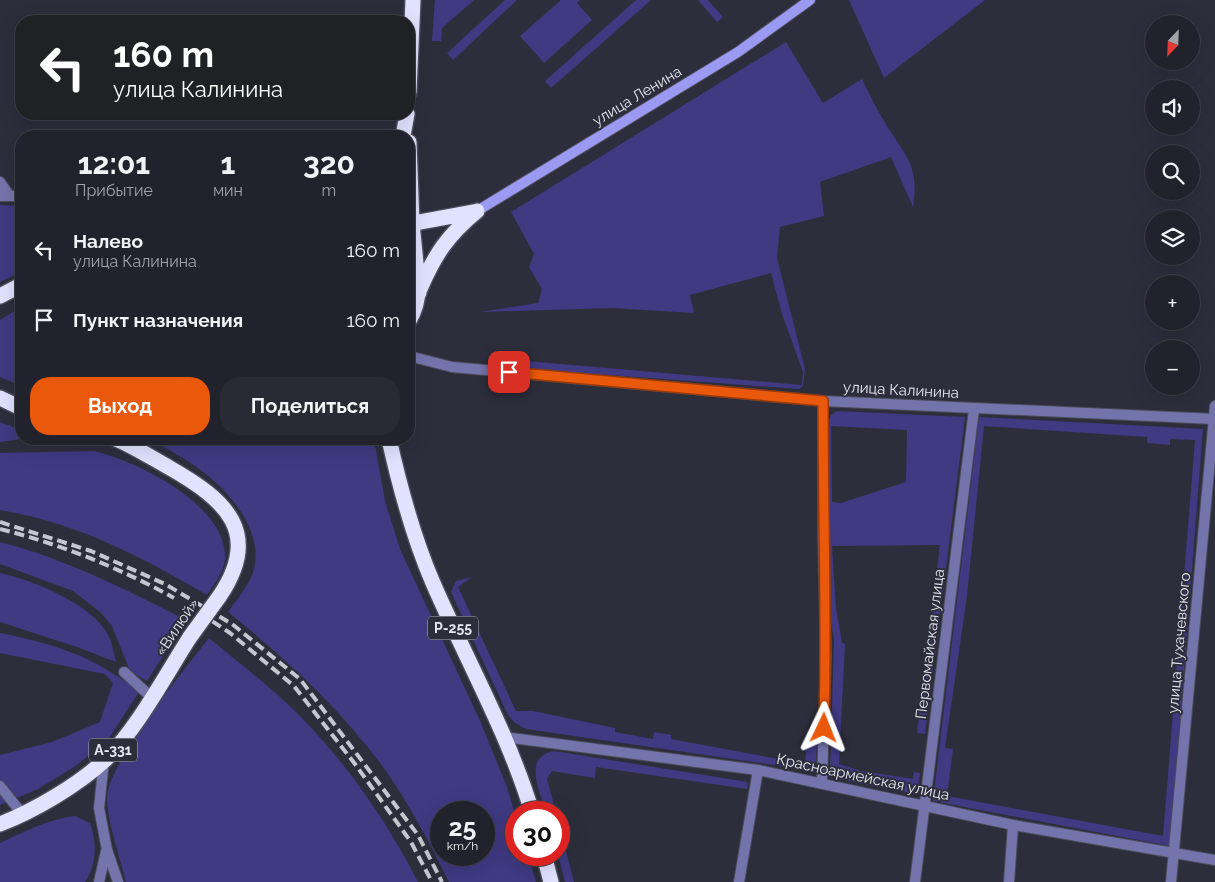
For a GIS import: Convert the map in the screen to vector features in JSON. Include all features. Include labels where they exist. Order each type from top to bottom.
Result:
[{"type":"highway","points":[[412,15],[413,0]]},
{"type":"highway","points":[[415,223],[477,211]]},
{"type":"highway","points":[[415,306],[435,256],[445,241],[477,211]]},
{"type":"highway","points":[[415,258],[419,293]]},
{"type":"highway","points":[[415,271],[419,293]]},
{"type":"highway","points":[[0,296],[15,288]]},
{"type":"highway","points":[[0,398],[15,405]]},
{"type":"highway","name":"«Вилюй»","points":[[0,824],[23,815],[59,793],[104,760],[126,736],[190,637],[226,587],[237,558],[236,529],[232,518],[222,504],[194,481],[127,445]]},
{"type":"highway","name":"Р-255","points":[[391,445],[412,528],[432,582],[504,737],[524,784],[529,801]]},
{"type":"highway","points":[[547,866],[551,882]]},
{"type":"main road","name":"улица Ленина","points":[[477,211],[738,52],[810,0]]},
{"type":"street","points":[[0,182],[5,195]]},
{"type":"street","name":"улица Калинина","points":[[415,358],[452,367],[823,401],[1214,419]]},
{"type":"street","points":[[822,782],[826,655],[823,535],[823,401]]},
{"type":"street","name":"улица Тухачевского","points":[[1171,882],[1215,406]]},
{"type":"street","name":"Первомайская улица","points":[[915,882],[974,409]]},
{"type":"street","points":[[124,672],[151,697]]},
{"type":"street","name":"Красноармейская улица","points":[[504,737],[758,770],[822,782],[1013,825],[1215,860]]},
{"type":"street","points":[[104,760],[99,808],[106,850],[118,882]]},
{"type":"street","points":[[739,882],[758,770]]},
{"type":"street","points":[[0,786],[23,815]]},
{"type":"street","points":[[1009,882],[1013,825]]},
{"type":"street","points":[[99,882],[106,850]]},
{"type":"shaded area","points":[[435,0],[474,0],[442,28],[441,41],[432,41]]},
{"type":"shaded area","points":[[505,0],[517,0],[453,60],[447,53]]},
{"type":"shaded area","points":[[561,0],[580,0],[577,3],[592,20],[544,63],[520,36]]},
{"type":"shaded area","points":[[636,0],[651,0],[551,88],[545,81]]},
{"type":"shaded area","points":[[698,0],[708,0],[723,17],[717,22]]},
{"type":"shaded area","points":[[849,0],[985,0],[884,78]]},
{"type":"shaded area","points":[[786,42],[823,103],[862,79],[884,122],[906,156],[913,173],[914,182],[913,207],[891,157],[820,182],[824,216],[780,227],[777,258],[805,369],[803,386],[799,389],[516,368],[515,360],[802,385],[803,372],[782,314],[771,273],[690,295],[694,313],[611,308],[480,312],[538,303],[542,289],[529,267],[534,254],[511,212]]},
{"type":"shaded area","points":[[0,205],[15,206],[15,275],[0,282]]},
{"type":"shaded area","points":[[15,311],[15,383],[0,377],[0,320]]},
{"type":"shaded area","points":[[837,411],[965,417],[925,734],[917,733],[940,545],[832,546],[836,608],[842,643],[845,644],[839,764],[861,771],[913,779],[914,772],[920,773],[917,795],[834,778],[830,773],[834,639],[830,618],[827,424],[831,415]],"holes":[[[831,426],[907,430],[906,482],[841,503],[832,502]]]},
{"type":"shaded area","points":[[979,417],[1203,429],[1170,846],[933,801]],"holes":[[[984,426],[1147,437],[1147,443],[1170,445],[1170,439],[1195,440],[1163,836],[947,796],[953,749],[945,748],[967,596]]]},
{"type":"shaded area","points":[[0,422],[15,428],[15,440],[0,442]]},
{"type":"shaded area","points":[[160,445],[375,445],[385,501],[400,549],[481,723],[507,787],[511,801],[505,801],[505,866],[531,866],[536,882],[449,882],[441,866],[495,866],[495,801],[430,801],[430,846],[410,809],[383,767],[349,724],[291,666],[228,612],[250,580],[255,564],[255,549],[252,534],[236,505],[202,471]]},
{"type":"shaded area","points":[[94,451],[133,464],[155,475],[196,503],[211,520],[222,539],[225,563],[207,595],[132,554],[82,532],[55,523],[0,510],[0,453]]},
{"type":"shaded area","points":[[0,542],[72,566],[118,586],[186,620],[147,681],[130,671],[112,626],[100,612],[73,591],[0,564]]},
{"type":"shaded area","points":[[0,573],[28,581],[59,594],[88,612],[107,633],[116,662],[0,622]]},
{"type":"shaded area","points":[[472,577],[458,587],[516,711],[533,711],[615,728],[615,732],[653,739],[654,732],[671,735],[671,739],[805,764],[807,743],[817,743],[815,771],[526,729],[515,723],[508,715],[451,592],[456,581]]},
{"type":"shaded area","points":[[0,633],[56,647],[90,660],[139,692],[107,741],[74,767],[38,789],[0,805],[0,755],[52,742],[100,722],[113,683],[105,674],[0,653]]},
{"type":"shaded area","points":[[209,638],[266,685],[317,734],[365,794],[393,837],[418,882],[126,882],[108,809],[107,799],[110,784],[119,764],[149,717]]},
{"type":"shaded area","points":[[554,751],[748,782],[747,789],[596,767],[595,778],[552,771],[547,779],[553,801],[542,801],[537,785],[536,768],[538,760]]},
{"type":"shaded area","points":[[75,816],[90,823],[94,838],[94,861],[85,882],[0,882],[0,843],[46,823]]},
{"type":"shaded area","points":[[561,866],[570,866],[574,882],[565,882]]},
{"type":"railway","points":[[0,522],[91,551],[165,584],[232,624],[300,679],[418,835],[442,882]]},
{"type":"railway","points":[[0,529],[45,542],[89,558],[174,598]]},
{"type":"railway","points":[[200,613],[230,633],[294,686],[355,764],[411,842],[432,882]]},
{"type":"route","points":[[509,372],[823,401],[823,584],[826,655],[824,728]]}]
